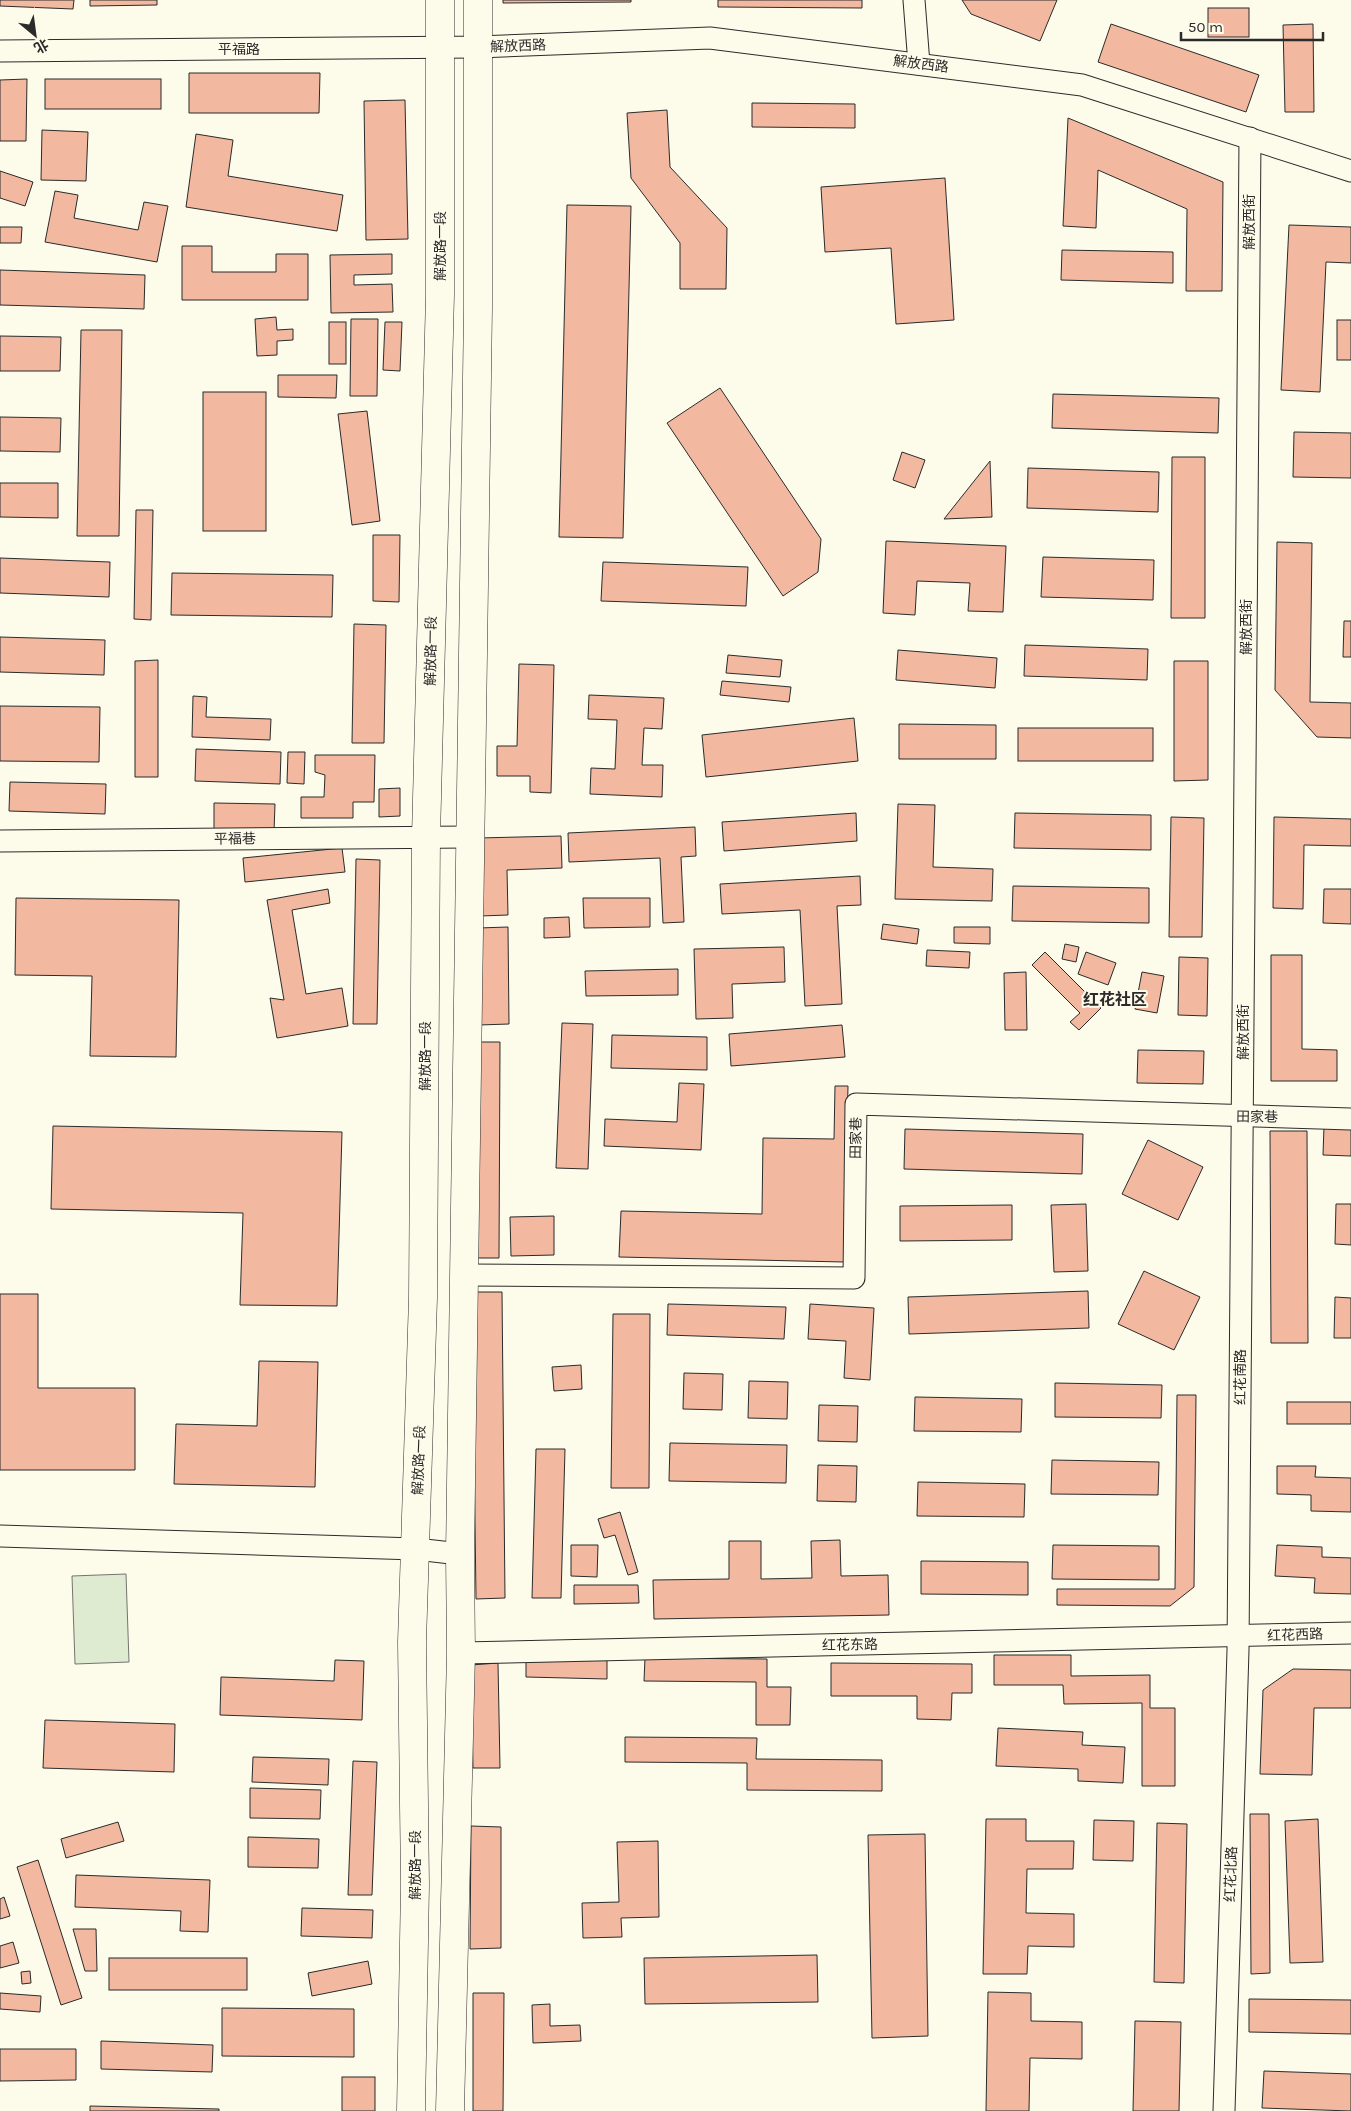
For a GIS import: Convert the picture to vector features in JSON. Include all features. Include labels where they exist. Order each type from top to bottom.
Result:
[{"type":"main road","name":"解放路一段","points":[[411,2111],[415,1885],[412,1642],[423,1298],[426,837],[440,295],[440,0]]},
{"type":"main road","points":[[450,2111],[461,1654],[460,1554],[469,837],[478,308],[478,0]]},
{"type":"street","points":[[914,0],[920,64]]},
{"type":"street","name":"解放西路","points":[[478,47],[710,38],[1082,85],[1351,171]]},
{"type":"street","name":"平福路","points":[[0,51],[478,47]]},
{"type":"street","name":"解放西街","points":[[1242,1116],[1250,138]]},
{"type":"street","name":"平福巷","points":[[0,842],[469,837]]},
{"type":"street","name":"田家巷","points":[[465,1275],[854,1278],[856,1104],[1351,1119]]},
{"type":"street","name":"红花南路","points":[[1238,1637],[1242,1116]]},
{"type":"street","points":[[0,1536],[416,1549],[460,1554]]},
{"type":"street","name":"红花西路","points":[[1238,1637],[1351,1633]]},
{"type":"street","name":"红花东路","points":[[461,1654],[1238,1637]]},
{"type":"street","name":"红花北路","points":[[1224,2111],[1238,1637]]},
{"type":"green space","points":[[126,1574],[129,1662],[75,1664],[72,1576]]},
{"type":"building","points":[[0,0],[74,0],[73,9],[0,6]]},
{"type":"building","points":[[90,0],[157,0],[157,5],[90,6]]},
{"type":"building","points":[[503,0],[631,0],[631,2],[503,3]]},
{"type":"building","points":[[718,0],[862,0],[862,8],[718,7]]},
{"type":"building","points":[[962,0],[1057,0],[1040,41],[971,14]]},
{"type":"building","points":[[1208,8],[1249,8],[1249,37],[1208,37]]},
{"type":"building","points":[[1111,24],[1259,75],[1246,112],[1098,62]]},
{"type":"building","points":[[1313,24],[1314,112],[1285,112],[1283,25]]},
{"type":"building","points":[[189,73],[320,73],[319,113],[189,113]]},
{"type":"building","points":[[27,79],[26,141],[0,141],[0,80]]},
{"type":"building","points":[[45,79],[161,79],[161,109],[45,109]]},
{"type":"building","points":[[405,100],[408,239],[366,240],[364,101]]},
{"type":"building","points":[[752,103],[855,104],[855,128],[752,127]]},
{"type":"building","points":[[667,110],[670,167],[727,228],[726,289],[680,289],[680,243],[631,178],[627,113]]},
{"type":"building","points":[[1068,118],[1223,182],[1222,291],[1186,291],[1187,209],[1098,170],[1096,228],[1063,226]]},
{"type":"building","points":[[42,130],[88,132],[86,181],[41,180]]},
{"type":"building","points":[[196,134],[233,140],[228,176],[343,195],[337,231],[186,207]]},
{"type":"building","points":[[0,171],[33,182],[25,206],[0,198]]},
{"type":"building","points":[[945,178],[954,320],[896,324],[891,248],[825,252],[821,187]]},
{"type":"building","points":[[55,191],[78,195],[74,218],[138,230],[144,202],[168,206],[157,262],[45,242]]},
{"type":"building","points":[[567,205],[631,206],[623,538],[559,537]]},
{"type":"building","points":[[1289,225],[1351,227],[1351,263],[1326,262],[1320,392],[1281,390]]},
{"type":"building","points":[[0,227],[22,227],[21,243],[0,243]]},
{"type":"building","points":[[182,246],[212,246],[212,272],[276,272],[276,254],[308,254],[308,300],[182,300]]},
{"type":"building","points":[[1062,250],[1173,252],[1173,283],[1061,280]]},
{"type":"building","points":[[392,254],[392,274],[354,275],[354,285],[392,284],[393,312],[331,313],[330,255]]},
{"type":"building","points":[[0,270],[145,275],[144,309],[0,305]]},
{"type":"building","points":[[276,317],[277,330],[293,329],[293,340],[277,341],[277,355],[257,356],[255,319]]},
{"type":"building","points":[[351,319],[378,319],[377,396],[350,396]]},
{"type":"building","points":[[1337,320],[1351,320],[1351,360],[1337,360]]},
{"type":"building","points":[[329,322],[346,322],[346,364],[329,364]]},
{"type":"building","points":[[385,322],[402,322],[400,371],[383,370]]},
{"type":"building","points":[[81,330],[122,330],[119,536],[77,536]]},
{"type":"building","points":[[0,336],[61,337],[60,371],[0,371]]},
{"type":"building","points":[[278,375],[337,375],[336,398],[278,397]]},
{"type":"building","points":[[720,388],[821,539],[818,572],[783,596],[667,423]]},
{"type":"building","points":[[203,392],[266,392],[266,531],[203,531]]},
{"type":"building","points":[[1053,394],[1219,398],[1218,433],[1052,428]]},
{"type":"building","points":[[367,411],[380,521],[352,525],[338,414]]},
{"type":"building","points":[[0,417],[61,418],[60,452],[0,451]]},
{"type":"building","points":[[1294,432],[1351,433],[1351,478],[1293,477]]},
{"type":"building","points":[[902,452],[925,460],[915,488],[893,480]]},
{"type":"building","points":[[1172,457],[1205,457],[1205,618],[1171,618]]},
{"type":"building","points":[[990,461],[992,517],[944,519]]},
{"type":"building","points":[[1028,468],[1159,472],[1158,512],[1027,508]]},
{"type":"building","points":[[0,483],[58,483],[58,518],[0,517]]},
{"type":"building","points":[[136,510],[153,510],[151,620],[134,619]]},
{"type":"building","points":[[373,535],[400,535],[399,602],[373,601]]},
{"type":"building","points":[[886,541],[1006,546],[1003,612],[968,611],[970,583],[917,581],[915,615],[883,613]]},
{"type":"building","points":[[1277,542],[1312,543],[1310,702],[1351,703],[1351,738],[1317,737],[1275,690]]},
{"type":"building","points":[[1043,557],[1154,560],[1153,600],[1041,597]]},
{"type":"building","points":[[0,558],[110,562],[109,597],[0,593]]},
{"type":"building","points":[[603,562],[748,567],[746,606],[601,601]]},
{"type":"building","points":[[172,573],[333,575],[332,617],[171,615]]},
{"type":"building","points":[[1344,621],[1351,621],[1351,657],[1343,657]]},
{"type":"building","points":[[354,624],[386,625],[384,743],[352,743]]},
{"type":"building","points":[[0,637],[105,640],[104,675],[0,672]]},
{"type":"building","points":[[1025,645],[1148,649],[1147,680],[1024,676]]},
{"type":"building","points":[[898,650],[997,658],[995,688],[896,680]]},
{"type":"building","points":[[728,655],[782,660],[780,677],[726,673]]},
{"type":"building","points":[[158,660],[158,777],[135,777],[135,661]]},
{"type":"building","points":[[1174,661],[1208,661],[1208,780],[1174,781]]},
{"type":"building","points":[[519,664],[554,665],[551,793],[530,792],[530,776],[497,776],[497,746],[517,746]]},
{"type":"building","points":[[722,681],[791,687],[789,702],[720,695]]},
{"type":"building","points":[[589,695],[664,698],[662,729],[644,728],[642,765],[663,765],[662,797],[590,794],[591,768],[615,769],[617,720],[588,719]]},
{"type":"building","points":[[193,696],[207,697],[206,717],[271,719],[270,740],[192,737]]},
{"type":"building","points":[[0,706],[100,707],[99,762],[0,761]]},
{"type":"building","points":[[854,718],[858,761],[706,777],[702,735]]},
{"type":"building","points":[[899,724],[996,725],[996,759],[899,759]]},
{"type":"building","points":[[1018,728],[1153,728],[1153,761],[1018,761]]},
{"type":"building","points":[[196,749],[281,752],[280,784],[195,781]]},
{"type":"building","points":[[288,752],[305,752],[304,784],[287,783]]},
{"type":"building","points":[[315,755],[375,755],[374,802],[353,802],[353,818],[301,818],[301,797],[324,797],[325,775],[315,772]]},
{"type":"building","points":[[10,782],[106,784],[105,814],[9,811]]},
{"type":"building","points":[[400,788],[400,816],[379,817],[379,789]]},
{"type":"building","points":[[214,803],[275,804],[274,832],[214,831]]},
{"type":"building","points":[[898,804],[935,805],[933,867],[993,869],[992,901],[895,899]]},
{"type":"building","points":[[856,813],[857,841],[724,851],[722,822]]},
{"type":"building","points":[[1015,813],[1151,815],[1151,850],[1014,848]]},
{"type":"building","points":[[1171,817],[1204,818],[1202,937],[1169,937]]},
{"type":"building","points":[[1274,817],[1351,819],[1351,846],[1304,845],[1303,909],[1273,908]]},
{"type":"building","points":[[695,827],[696,856],[681,857],[684,922],[663,923],[660,858],[569,862],[568,833]]},
{"type":"building","points":[[561,836],[562,868],[507,870],[508,915],[480,916],[478,838]]},
{"type":"building","points":[[342,848],[345,872],[245,882],[243,858]]},
{"type":"building","points":[[356,859],[380,860],[377,1024],[353,1024]]},
{"type":"building","points":[[860,876],[861,905],[837,906],[842,1004],[805,1006],[800,910],[722,914],[720,884]]},
{"type":"building","points":[[1013,886],[1149,888],[1149,923],[1012,921]]},
{"type":"building","points":[[328,889],[330,903],[292,910],[306,994],[342,988],[348,1026],[277,1038],[270,998],[284,1000],[267,900]]},
{"type":"building","points":[[1324,889],[1351,889],[1351,924],[1323,923]]},
{"type":"building","points":[[16,898],[179,900],[176,1057],[90,1056],[92,976],[15,975]]},
{"type":"building","points":[[583,898],[650,898],[650,927],[584,928]]},
{"type":"building","points":[[569,917],[570,937],[544,938],[544,918]]},
{"type":"building","points":[[883,924],[919,929],[917,944],[881,939]]},
{"type":"building","points":[[508,927],[509,1024],[479,1025],[478,928]]},
{"type":"building","points":[[954,927],[990,927],[990,944],[954,943]]},
{"type":"building","points":[[1065,944],[1079,947],[1076,962],[1062,959]]},
{"type":"building","points":[[784,947],[785,982],[732,984],[733,1018],[696,1019],[694,949]]},
{"type":"building","points":[[927,950],[970,952],[969,968],[926,966]]},
{"type":"building","points":[[1045,952],[1101,1008],[1079,1030],[1070,1022],[1080,1013],[1032,965]]},
{"type":"building","points":[[1086,952],[1116,963],[1108,985],[1078,974]]},
{"type":"building","points":[[1271,955],[1302,955],[1302,1049],[1337,1050],[1337,1081],[1271,1081]]},
{"type":"building","points":[[1179,957],[1208,958],[1207,1016],[1178,1015]]},
{"type":"building","points":[[678,969],[678,995],[586,996],[585,971]]},
{"type":"building","points":[[1026,972],[1027,1030],[1005,1030],[1004,973]]},
{"type":"building","points":[[1142,972],[1164,976],[1157,1013],[1135,1009]]},
{"type":"building","points":[[562,1023],[593,1024],[588,1169],[556,1168]]},
{"type":"building","points":[[842,1025],[845,1057],[731,1066],[729,1034]]},
{"type":"building","points":[[612,1035],[707,1037],[707,1070],[611,1068]]},
{"type":"building","points":[[476,1042],[500,1042],[499,1258],[476,1258]]},
{"type":"building","points":[[1138,1050],[1204,1051],[1203,1084],[1137,1083]]},
{"type":"building","points":[[679,1083],[704,1084],[701,1150],[604,1146],[605,1119],[677,1122]]},
{"type":"building","points":[[835,1086],[848,1086],[844,1262],[619,1257],[621,1211],[762,1214],[763,1138],[834,1139]]},
{"type":"building","points":[[53,1126],[342,1132],[337,1306],[240,1305],[243,1213],[51,1209]]},
{"type":"building","points":[[1324,1126],[1351,1127],[1351,1156],[1323,1155]]},
{"type":"building","points":[[905,1129],[1083,1134],[1082,1174],[904,1169]]},
{"type":"building","points":[[1270,1131],[1307,1131],[1308,1343],[1271,1343]]},
{"type":"building","points":[[1148,1140],[1203,1167],[1178,1220],[1122,1194]]},
{"type":"building","points":[[1086,1204],[1088,1271],[1054,1272],[1051,1205]]},
{"type":"building","points":[[1336,1204],[1351,1204],[1351,1245],[1335,1244]]},
{"type":"building","points":[[1012,1205],[1012,1240],[900,1241],[900,1206]]},
{"type":"building","points":[[554,1216],[554,1255],[511,1256],[510,1217]]},
{"type":"building","points":[[1144,1271],[1200,1297],[1174,1350],[1118,1324]]},
{"type":"building","points":[[1088,1291],[1089,1328],[909,1334],[908,1297]]},
{"type":"building","points":[[472,1292],[502,1292],[505,1598],[476,1599]]},
{"type":"building","points":[[0,1294],[38,1294],[38,1388],[135,1388],[135,1470],[0,1470]]},
{"type":"building","points":[[1335,1297],[1351,1298],[1351,1338],[1334,1338]]},
{"type":"building","points":[[668,1304],[786,1307],[784,1339],[667,1335]]},
{"type":"building","points":[[810,1304],[874,1308],[870,1380],[844,1378],[846,1341],[808,1339]]},
{"type":"building","points":[[613,1314],[650,1314],[649,1488],[611,1488]]},
{"type":"building","points":[[259,1361],[318,1362],[315,1487],[174,1484],[176,1424],[257,1426]]},
{"type":"building","points":[[581,1365],[582,1389],[554,1391],[552,1367]]},
{"type":"building","points":[[684,1373],[723,1374],[722,1410],[683,1409]]},
{"type":"building","points":[[749,1381],[788,1382],[787,1419],[748,1418]]},
{"type":"building","points":[[1055,1383],[1162,1385],[1161,1418],[1055,1417]]},
{"type":"building","points":[[1177,1395],[1196,1395],[1194,1587],[1170,1606],[1057,1605],[1057,1589],[1175,1589]]},
{"type":"building","points":[[915,1397],[1022,1399],[1021,1432],[914,1431]]},
{"type":"building","points":[[1287,1402],[1351,1402],[1351,1424],[1287,1424]]},
{"type":"building","points":[[819,1405],[858,1406],[857,1442],[818,1441]]},
{"type":"building","points":[[670,1443],[787,1445],[786,1483],[669,1481]]},
{"type":"building","points":[[536,1449],[565,1449],[561,1598],[532,1598]]},
{"type":"building","points":[[1052,1460],[1159,1462],[1158,1495],[1051,1494]]},
{"type":"building","points":[[818,1465],[857,1466],[856,1502],[817,1501]]},
{"type":"building","points":[[1277,1466],[1316,1466],[1315,1477],[1351,1478],[1351,1512],[1311,1511],[1311,1495],[1277,1494]]},
{"type":"building","points":[[918,1482],[1025,1484],[1024,1517],[917,1516]]},
{"type":"building","points":[[620,1512],[638,1572],[628,1575],[615,1535],[604,1538],[598,1519]]},
{"type":"building","points":[[840,1540],[841,1576],[888,1575],[889,1615],[654,1619],[653,1580],[729,1579],[729,1541],[761,1541],[761,1579],[812,1578],[811,1541]]},
{"type":"building","points":[[571,1545],[598,1545],[597,1577],[571,1576]]},
{"type":"building","points":[[1053,1545],[1159,1546],[1159,1580],[1052,1579]]},
{"type":"building","points":[[1277,1545],[1322,1547],[1322,1557],[1351,1558],[1351,1594],[1314,1593],[1315,1578],[1275,1576]]},
{"type":"building","points":[[921,1561],[1028,1562],[1028,1595],[921,1594]]},
{"type":"building","points":[[574,1585],[638,1585],[639,1603],[574,1604]]},
{"type":"building","points":[[994,1655],[1071,1655],[1071,1676],[1150,1675],[1150,1708],[1175,1708],[1175,1786],[1142,1786],[1142,1703],[1064,1704],[1063,1685],[994,1685]]},
{"type":"building","points":[[526,1657],[607,1659],[607,1679],[526,1677]]},
{"type":"building","points":[[645,1658],[767,1659],[767,1687],[791,1687],[790,1725],[756,1725],[756,1682],[644,1681]]},
{"type":"building","points":[[335,1660],[364,1661],[362,1720],[220,1715],[221,1677],[334,1681]]},
{"type":"building","points":[[498,1663],[500,1768],[473,1768],[471,1665]]},
{"type":"building","points":[[831,1663],[972,1664],[972,1693],[952,1693],[951,1720],[917,1719],[917,1696],[831,1696]]},
{"type":"building","points":[[1293,1669],[1351,1670],[1351,1708],[1314,1708],[1312,1775],[1260,1774],[1263,1690]]},
{"type":"building","points":[[45,1720],[175,1724],[174,1772],[43,1768]]},
{"type":"building","points":[[998,1728],[1083,1732],[1082,1745],[1125,1747],[1123,1783],[1078,1781],[1078,1769],[996,1766]]},
{"type":"building","points":[[625,1737],[757,1738],[756,1759],[882,1760],[882,1791],[747,1790],[747,1763],[625,1762]]},
{"type":"building","points":[[253,1757],[329,1759],[328,1785],[252,1782]]},
{"type":"building","points":[[353,1761],[377,1762],[372,1895],[348,1895]]},
{"type":"building","points":[[250,1788],[321,1790],[320,1819],[250,1818]]},
{"type":"building","points":[[1250,1814],[1269,1814],[1270,1973],[1251,1974]]},
{"type":"building","points":[[986,1819],[1026,1819],[1026,1841],[1074,1841],[1073,1869],[1027,1869],[1026,1913],[1074,1914],[1074,1947],[1028,1946],[1027,1974],[983,1974]]},
{"type":"building","points":[[1318,1819],[1323,1962],[1290,1963],[1285,1821]]},
{"type":"building","points":[[1094,1820],[1134,1821],[1133,1861],[1093,1860]]},
{"type":"building","points":[[118,1822],[124,1841],[66,1858],[61,1839]]},
{"type":"building","points":[[1157,1823],[1187,1824],[1184,1983],[1154,1982]]},
{"type":"building","points":[[471,1826],[501,1827],[501,1948],[470,1949]]},
{"type":"building","points":[[925,1834],[928,2036],[872,2038],[868,1835]]},
{"type":"building","points":[[248,1837],[319,1839],[318,1868],[248,1867]]},
{"type":"building","points":[[658,1841],[659,1917],[621,1918],[622,1937],[583,1938],[582,1903],[619,1902],[617,1842]]},
{"type":"building","points":[[38,1860],[82,1998],[61,2005],[17,1867]]},
{"type":"building","points":[[76,1875],[210,1880],[208,1932],[180,1931],[181,1911],[75,1907]]},
{"type":"building","points":[[4,1897],[10,1916],[0,1919],[0,1899]]},
{"type":"building","points":[[302,1908],[373,1910],[372,1938],[301,1936]]},
{"type":"building","points":[[73,1929],[96,1929],[97,1971],[85,1971]]},
{"type":"building","points":[[13,1942],[19,1963],[0,1968],[0,1946]]},
{"type":"building","points":[[817,1955],[818,2002],[645,2004],[644,1958]]},
{"type":"building","points":[[109,1958],[247,1958],[247,1990],[109,1990]]},
{"type":"building","points":[[368,1961],[372,1984],[312,1996],[308,1973]]},
{"type":"building","points":[[30,1971],[31,1983],[22,1984],[21,1972]]},
{"type":"building","points":[[988,1992],[1031,1993],[1031,2021],[1082,2022],[1082,2059],[1030,2058],[1029,2111],[986,2111]]},
{"type":"building","points":[[0,1993],[41,1996],[40,2012],[0,2009]]},
{"type":"building","points":[[473,1993],[504,1993],[503,2111],[473,2111]]},
{"type":"building","points":[[1249,1999],[1351,2000],[1351,2034],[1249,2032]]},
{"type":"building","points":[[550,2004],[550,2026],[580,2025],[581,2041],[533,2043],[532,2005]]},
{"type":"building","points":[[222,2008],[354,2009],[354,2057],[222,2056]]},
{"type":"building","points":[[1135,2021],[1181,2022],[1179,2111],[1133,2111]]},
{"type":"building","points":[[101,2041],[213,2045],[212,2072],[101,2069]]},
{"type":"building","points":[[0,2049],[76,2049],[76,2080],[0,2081]]},
{"type":"building","points":[[1264,2071],[1351,2074],[1351,2111],[1262,2108]]},
{"type":"building","points":[[342,2077],[375,2077],[375,2111],[342,2111]]},
{"type":"building","points":[[90,2106],[219,2109],[219,2111],[90,2111]]},
{"type":"district","name":"红花社区","points":[[1115,999]]}]
